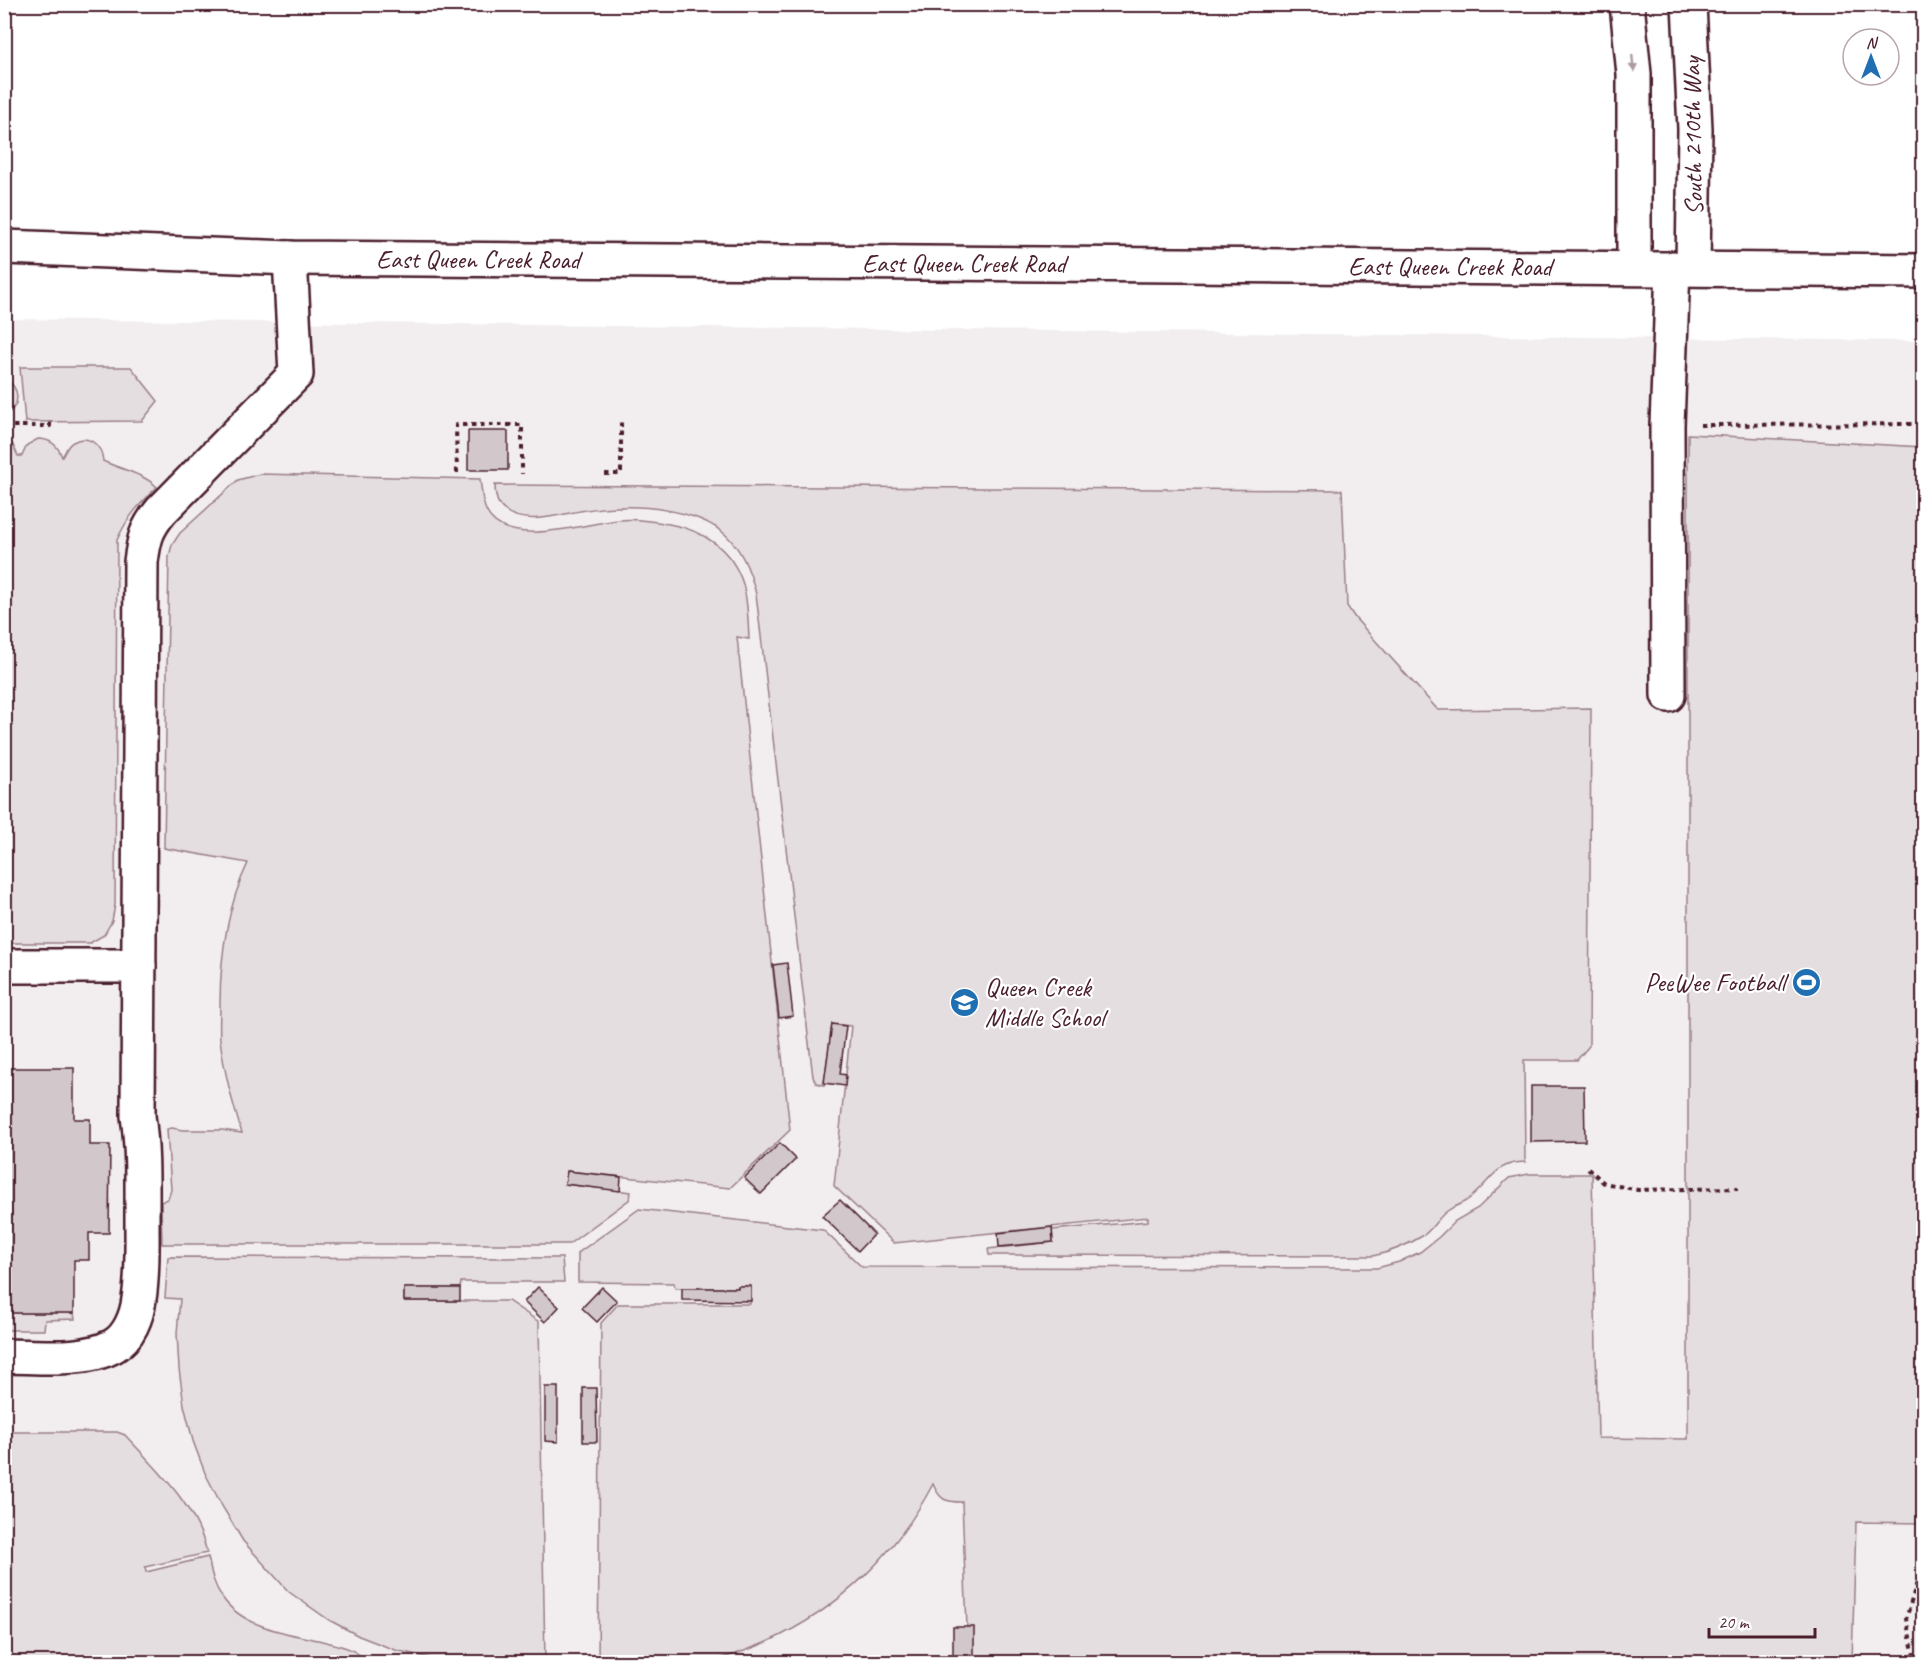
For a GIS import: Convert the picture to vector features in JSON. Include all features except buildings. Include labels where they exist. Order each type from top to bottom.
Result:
[{"type":"main road","points":[[1627,4],[1634,75],[1634,268]]},
{"type":"main road","name":"South 210th Way","points":[[1668,695],[1683,268],[1695,129],[1689,4]]},
{"type":"main road","name":"East Queen Creek Road","points":[[4,247],[290,258],[1923,271]]},
{"type":"main road","points":[[4,1356],[80,1356],[96,1353],[115,1345],[130,1329],[139,1301],[142,1272],[142,1140],[138,1116],[141,574],[144,539],[150,524],[161,511],[296,374],[290,258]]},
{"type":"main road","points":[[4,966],[139,966]]},
{"type":"path","points":[[605,474],[621,474],[621,418]]},
{"type":"path","points":[[4,426],[50,426],[50,422]]},
{"type":"path","points":[[1677,425],[1923,424]]},
{"type":"path","points":[[457,472],[456,425],[522,425],[522,474]]},
{"type":"path","points":[[1588,1168],[1604,1183],[1638,1190],[1738,1188]]},
{"type":"path","points":[[1920,1662],[1915,1660],[1906,1619],[1920,1572],[1923,1570]]},
{"type":"shaded area","name":"Queen Creek Middle School","points":[[5,319],[1923,341],[1923,1662],[5,1662]]},
{"type":"shaded area","points":[[20,367],[131,367],[158,401],[142,421],[25,422]]},
{"type":"shaded area","points":[[5,379],[14,387],[17,397],[14,407],[5,415]]},
{"type":"shaded area","points":[[1688,434],[1923,447],[1923,1523],[1856,1522],[1852,1662],[971,1662],[967,1627],[962,1502],[944,1499],[938,1494],[933,1484],[902,1534],[864,1577],[842,1596],[794,1629],[767,1642],[711,1661],[598,1662],[601,1323],[618,1304],[750,1304],[750,1286],[675,1288],[674,1283],[578,1282],[578,1253],[639,1209],[823,1230],[862,1267],[1377,1268],[1399,1262],[1420,1252],[1455,1221],[1478,1208],[1509,1178],[1529,1174],[1592,1174],[1598,1438],[1688,1439]]},
{"type":"shaded area","points":[[38,439],[47,440],[53,444],[62,457],[73,442],[89,440],[100,450],[103,461],[139,475],[157,487],[134,512],[117,540],[115,905],[112,921],[104,935],[90,943],[5,943],[5,441],[13,445],[18,456],[22,456],[27,445]]},
{"type":"shaded area","points":[[260,474],[480,479],[486,510],[491,518],[502,527],[534,532],[619,520],[651,521],[681,527],[704,536],[724,551],[732,561],[743,584],[747,604],[749,639],[737,637],[790,1130],[730,1188],[568,1171],[566,1184],[631,1192],[630,1199],[569,1244],[162,1244],[161,1202],[168,1199],[171,1190],[167,1129],[222,1130],[242,1133],[222,1051],[220,988],[223,951],[230,915],[248,863],[164,848],[169,556],[172,545],[180,533],[238,480]]},
{"type":"shaded area","points":[[495,485],[1342,490],[1347,606],[1355,618],[1438,710],[1591,708],[1589,1046],[1577,1060],[1524,1060],[1525,1162],[1514,1163],[1499,1170],[1474,1195],[1443,1214],[1424,1235],[1399,1248],[1373,1256],[989,1255],[988,1249],[1053,1242],[1052,1230],[1148,1221],[1148,1217],[894,1243],[834,1186],[851,1026],[832,1024],[824,1085],[816,1083],[813,1077],[756,594],[744,560],[736,547],[715,527],[685,514],[655,508],[623,507],[591,509],[552,517],[521,517],[512,515],[501,508],[496,499]]},
{"type":"shaded area","points":[[168,1257],[562,1258],[564,1282],[461,1282],[460,1288],[404,1288],[404,1301],[508,1301],[539,1322],[545,1662],[448,1662],[395,1650],[359,1636],[329,1620],[289,1592],[243,1541],[205,1473],[193,1441],[184,1405],[179,1369],[177,1333],[180,1299],[165,1298]]},
{"type":"shaded area","points":[[5,1313],[74,1313],[75,1319],[45,1320],[44,1330],[5,1330]]},
{"type":"shaded area","points":[[4,1432],[117,1432],[125,1435],[185,1504],[202,1536],[207,1553],[145,1567],[146,1572],[208,1557],[219,1592],[231,1608],[242,1616],[284,1633],[354,1651],[366,1662],[5,1662]]},
{"type":"place","name":"PeeWee Football","points":[[1806,982]]},
{"type":"place","name":"Queen Creek Middle School","points":[[964,1002]]}]
